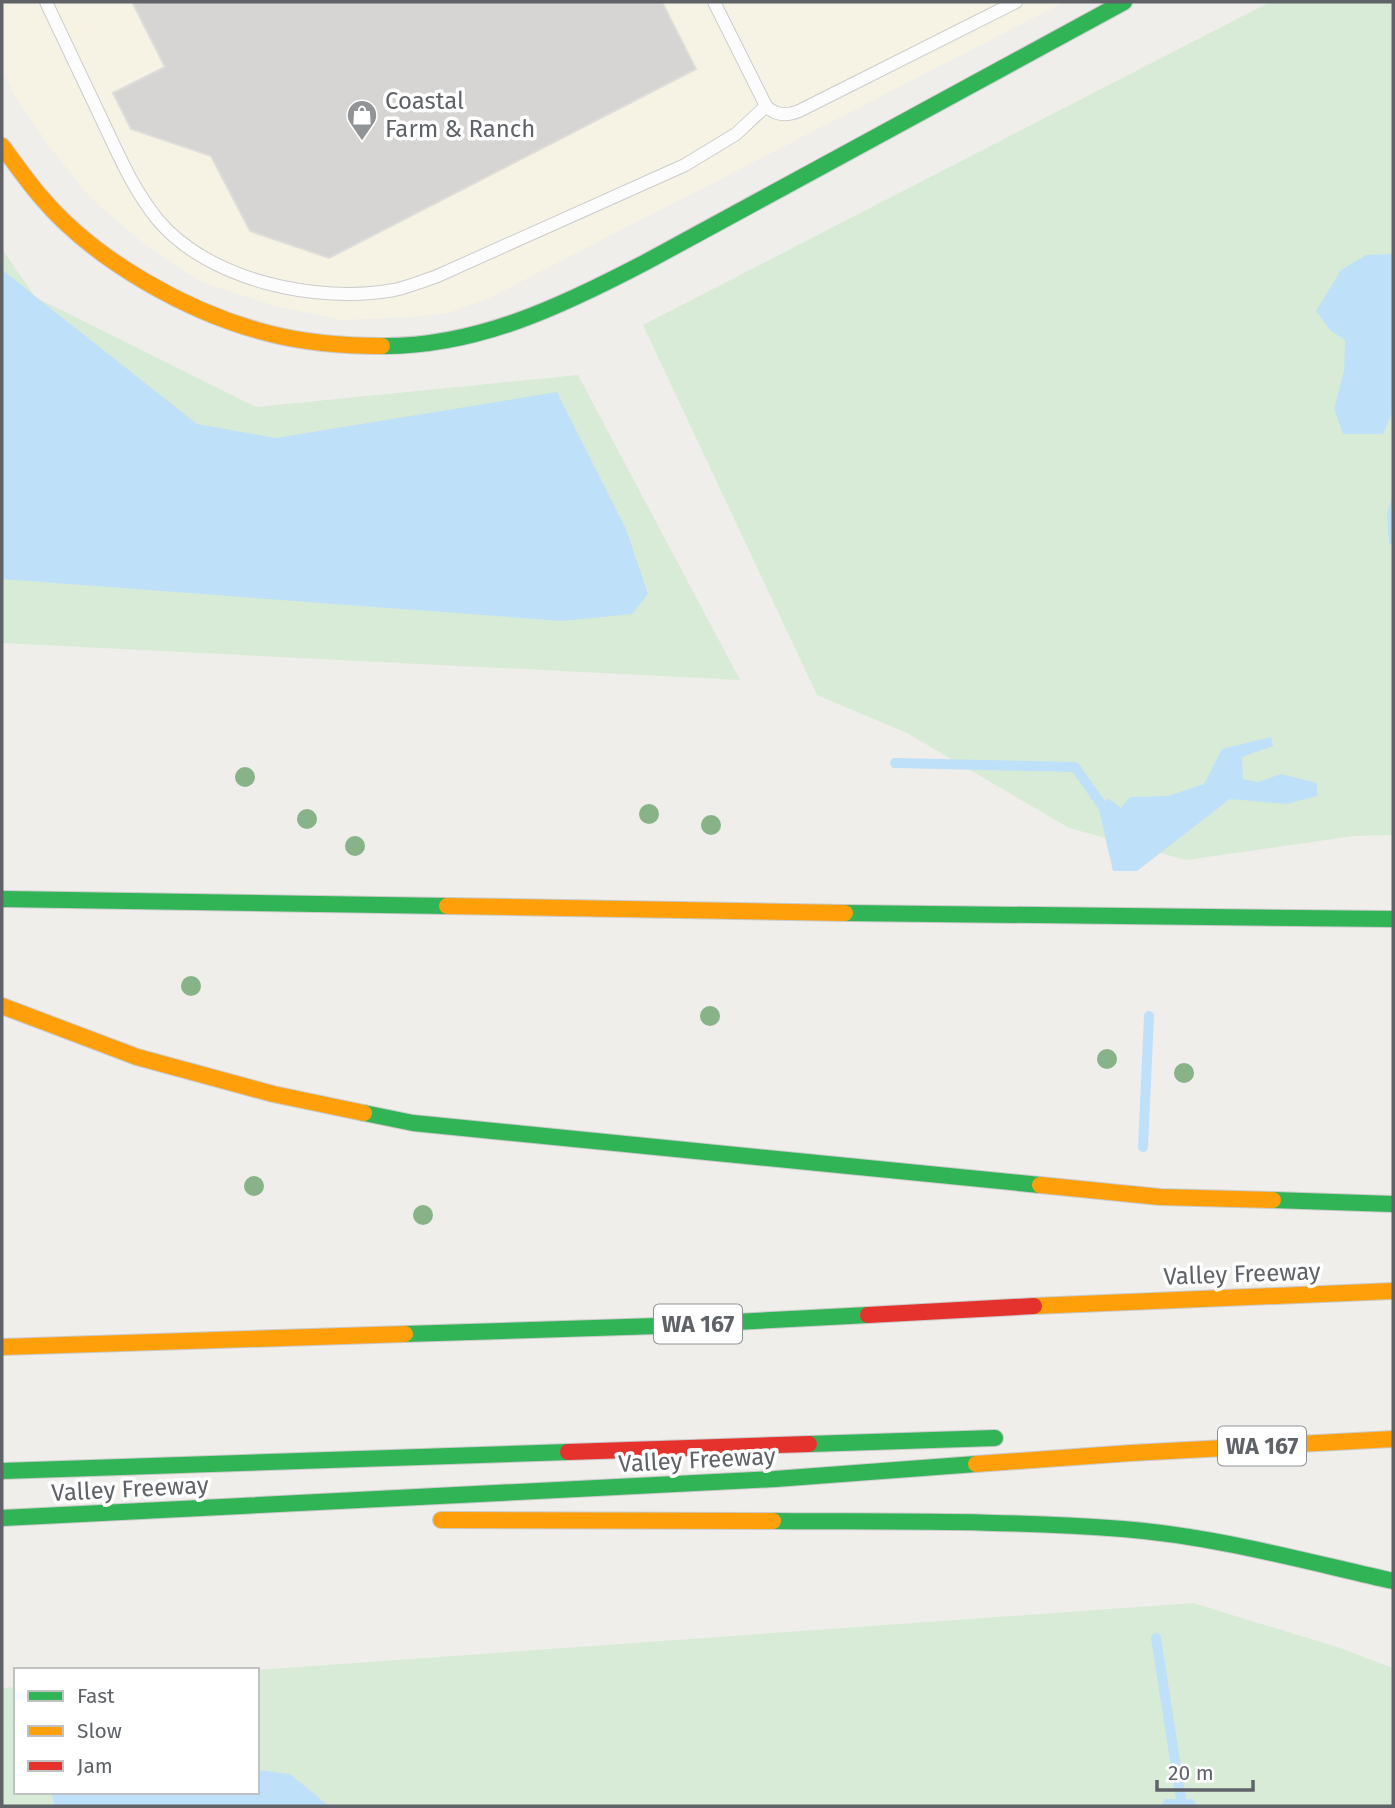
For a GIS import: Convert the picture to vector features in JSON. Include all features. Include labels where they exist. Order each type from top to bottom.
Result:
[{"type":"main road","points":[[2,146],[30,186],[85,242],[116,265],[200,310],[248,328],[313,341],[372,348],[440,342],[505,326],[603,284],[1124,2]]},
{"type":"main road","points":[[2,899],[1393,919]]},
{"type":"main road","points":[[1262,916],[1393,927]]},
{"type":"main road","points":[[2,1006],[137,1057],[272,1094],[414,1123],[1160,1197],[1393,1204]]},
{"type":"main road","name":"Valley Freeway","points":[[2,1348],[657,1326],[1393,1291]]},
{"type":"main road","points":[[2,1471],[1017,1437]]},
{"type":"main road","name":"Valley Freeway","points":[[5,1518],[775,1479],[1131,1453],[1393,1439]]},
{"type":"main road","points":[[1069,1441],[1131,1453]]},
{"type":"main road","points":[[5,1518],[284,1520]]},
{"type":"main road","points":[[421,1521],[666,1518],[1021,1524],[1124,1529],[1210,1540],[1393,1581]]},
{"type":"lane","points":[[46,2],[132,182],[159,220],[184,244],[219,266],[262,281],[308,292],[357,294],[395,290],[435,277],[685,165],[736,134],[766,106]]},
{"type":"lane","points":[[714,2],[766,106],[780,114],[799,111],[1016,2]]},
{"type":"shaded area","points":[[2,2],[1064,2],[489,298],[448,313],[342,320],[276,306],[201,282],[139,240],[90,197],[49,146],[14,94],[2,70]]},
{"type":"green space","points":[[1270,2],[1393,2],[1393,835],[1354,836],[1186,860],[1069,828],[907,733],[817,695],[643,325]]},
{"type":"green space","points":[[2,249],[35,297],[256,407],[578,375],[740,680],[2,643]]},
{"type":"green space","points":[[1193,1603],[1340,1648],[1393,1668],[1393,1806],[2,1806],[2,1688],[14,1687],[14,1794],[259,1794],[259,1670]]},
{"type":"water","points":[[1393,254],[1393,411],[1383,434],[1343,434],[1334,409],[1344,371],[1345,340],[1331,331],[1316,311],[1341,270],[1366,255]]},
{"type":"water","points":[[2,270],[197,424],[276,438],[557,392],[626,529],[648,594],[632,614],[562,621],[2,579]]},
{"type":"water","points":[[1393,495],[1393,545],[1389,544],[1387,513]]},
{"type":"water","points":[[1271,737],[1273,746],[1242,757],[1243,779],[1258,782],[1281,774],[1317,783],[1317,796],[1287,804],[1230,799],[1137,871],[1113,871],[1099,810],[1108,798],[1121,808],[1130,797],[1168,796],[1204,784],[1222,749]]},
{"type":"water","points":[[259,1770],[290,1774],[329,1806],[54,1806],[52,1794],[259,1794]]},
{"type":"water","points":[[1165,1799],[1193,1799],[1197,1806],[1161,1806]]},
{"type":"building","name":"Coastal Farm & Ranch","points":[[132,2],[662,2],[696,69],[329,258],[250,231],[211,156],[131,129],[113,93],[165,67]]},
{"type":"waterway","points":[[895,763],[1075,767],[1108,814]]},
{"type":"waterway","points":[[1143,1147],[1149,1016]]},
{"type":"waterway","points":[[1156,1638],[1181,1799],[1178,1806]]},
{"type":"traffic: fast","points":[[382,346],[452,339],[486,331],[519,321],[584,293],[646,262],[1124,2]]},
{"type":"traffic: fast","points":[[2,899],[447,906]]},
{"type":"traffic: fast","points":[[845,913],[1393,919]]},
{"type":"traffic: fast","points":[[364,1113],[413,1123],[1040,1185]]},
{"type":"traffic: fast","points":[[1273,1200],[1393,1204]]},
{"type":"traffic: fast","points":[[405,1334],[657,1326],[868,1315]]},
{"type":"traffic: fast","points":[[809,1444],[995,1438]]},
{"type":"traffic: fast","points":[[2,1471],[568,1452]]},
{"type":"traffic: fast","points":[[2,1518],[775,1479],[976,1464]]},
{"type":"traffic: fast","points":[[773,1521],[992,1523],[1157,1532],[1225,1543],[1393,1581]]},
{"type":"traffic: slow","points":[[2,146],[41,197],[88,243],[146,282],[177,299],[240,325],[271,334],[298,340],[382,346]]},
{"type":"traffic: slow","points":[[447,906],[845,913]]},
{"type":"traffic: slow","points":[[2,1006],[137,1057],[273,1094],[364,1113]]},
{"type":"traffic: slow","points":[[1040,1185],[1160,1197],[1273,1200]]},
{"type":"traffic: slow","points":[[1034,1306],[1393,1291]]},
{"type":"traffic: slow","points":[[2,1347],[405,1334]]},
{"type":"traffic: slow","points":[[976,1464],[1393,1439]]},
{"type":"traffic: slow","points":[[441,1520],[773,1521]]},
{"type":"traffic: jam","points":[[868,1315],[1034,1306]]},
{"type":"traffic: jam","points":[[568,1452],[809,1444]]},
{"type":"place","name":"Coastal Farm & Ranch","points":[[362,142]]}]
